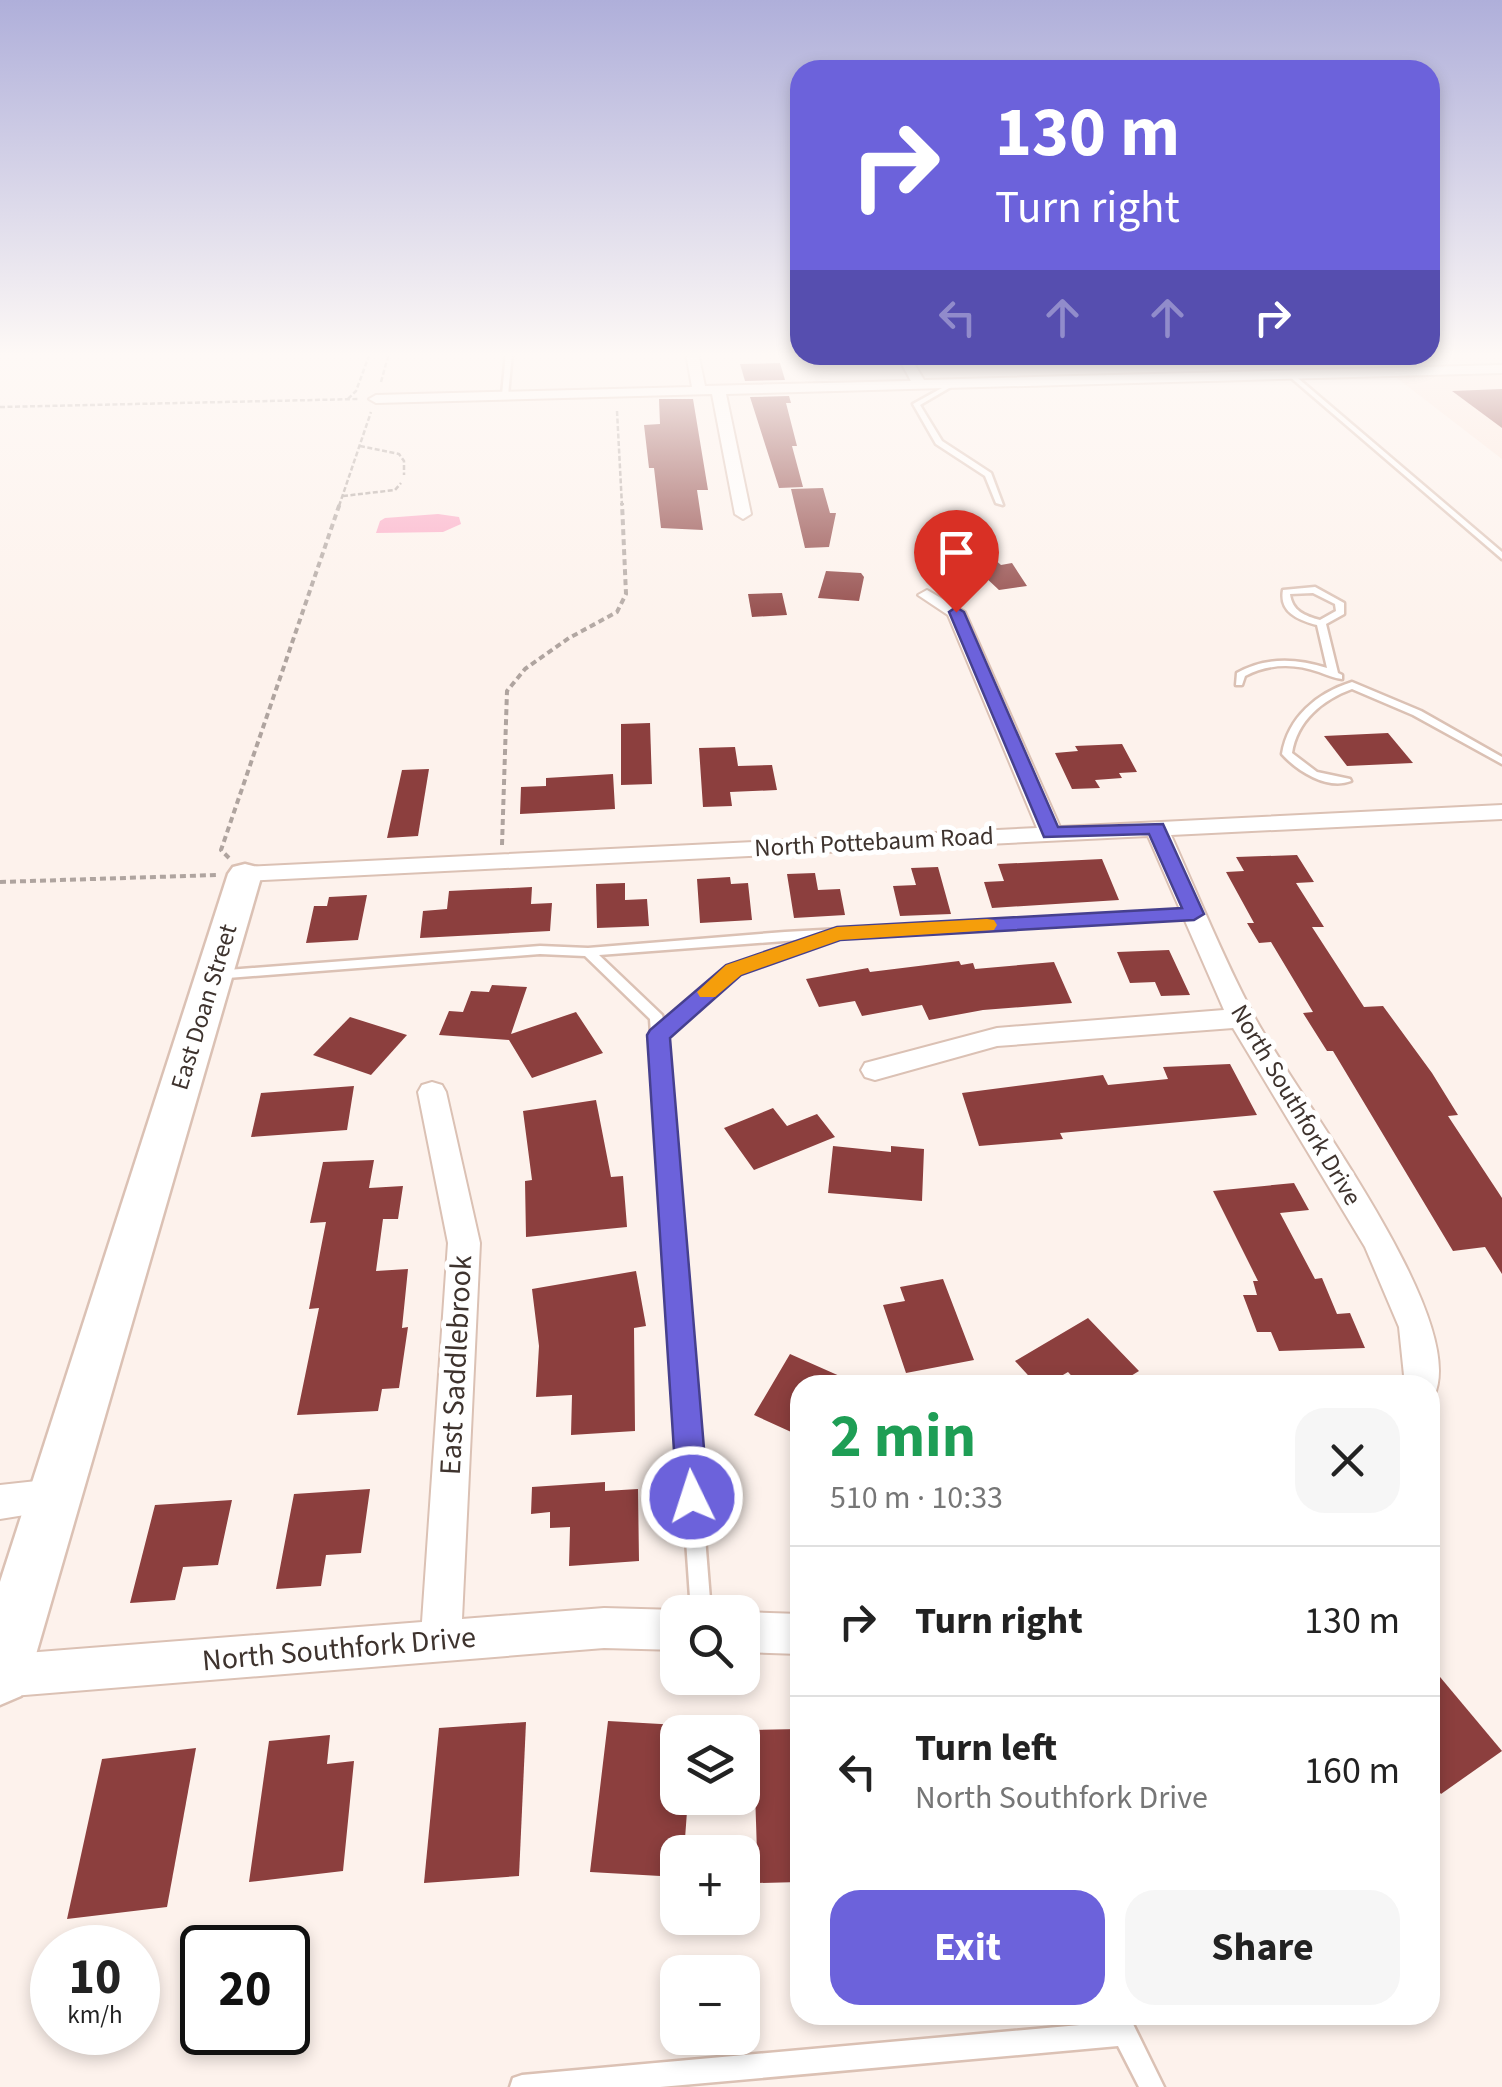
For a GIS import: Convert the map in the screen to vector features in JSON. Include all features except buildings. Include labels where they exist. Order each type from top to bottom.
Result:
[{"type":"street","points":[[730,450],[742,514]]},
{"type":"street","points":[[927,595],[956,612],[1051,833]]},
{"type":"street","name":"North Pottebaum Road","points":[[245,874],[1502,812]]},
{"type":"street","name":"North Southfork Drive","points":[[1156,828],[1241,1018],[1379,1243],[1416,1327],[1421,1375]]},
{"type":"street","name":"East Doan Street","points":[[0,1676],[245,874]]},
{"type":"street","points":[[875,1070],[997,1036],[1241,1018]]},
{"type":"street","name":"East Saddlebrook","points":[[432,1092],[464,1244],[440,1640]]},
{"type":"street","points":[[0,1502],[55,1496]]},
{"type":"street","name":"North Southfork Drive","points":[[0,1676],[604,1628],[660,1630]]},
{"type":"street","points":[[760,1633],[790,1634]]},
{"type":"lane","points":[[951,450],[988,475],[1000,503]]},
{"type":"lane","points":[[1380,450],[1502,556]]},
{"type":"lane","points":[[1315,590],[1339,603],[1341,612],[1322,623],[1291,610],[1285,600],[1286,592],[1315,590]]},
{"type":"lane","points":[[1322,623],[1333,673]]},
{"type":"lane","points":[[1239,682],[1240,675],[1262,664],[1296,665],[1333,673],[1417,713],[1502,761]]},
{"type":"lane","points":[[1346,781],[1319,778],[1300,770],[1287,754],[1288,740],[1318,702],[1352,685]]},
{"type":"lane","points":[[214,976],[540,950],[588,952],[837,933],[1194,914]]},
{"type":"lane","points":[[658,1035],[734,970],[837,933]]},
{"type":"lane","points":[[588,952],[657,1018],[700,1595]]},
{"type":"lane","points":[[522,2087],[1124,2033],[1152,2087]]},
{"type":"path","points":[[245,874],[222,850],[359,450]]},
{"type":"path","points":[[381,450],[399,454],[404,461],[404,475]]},
{"type":"path","points":[[502,860],[507,692],[526,669],[569,638],[617,612],[626,594],[619,450]]},
{"type":"path","points":[[343,496],[395,490],[401,482]]},
{"type":"path","points":[[0,882],[245,874]]},
{"type":"shaded area","points":[[438,514],[459,517],[461,524],[443,532],[376,533],[385,518]]},
{"type":"slow traffic","points":[[708,992],[734,970],[837,933],[987,925]]},
{"type":"route","points":[[692,1497],[658,1035],[734,970],[837,933],[1194,914],[1156,828],[1051,833],[956,612]]}]
